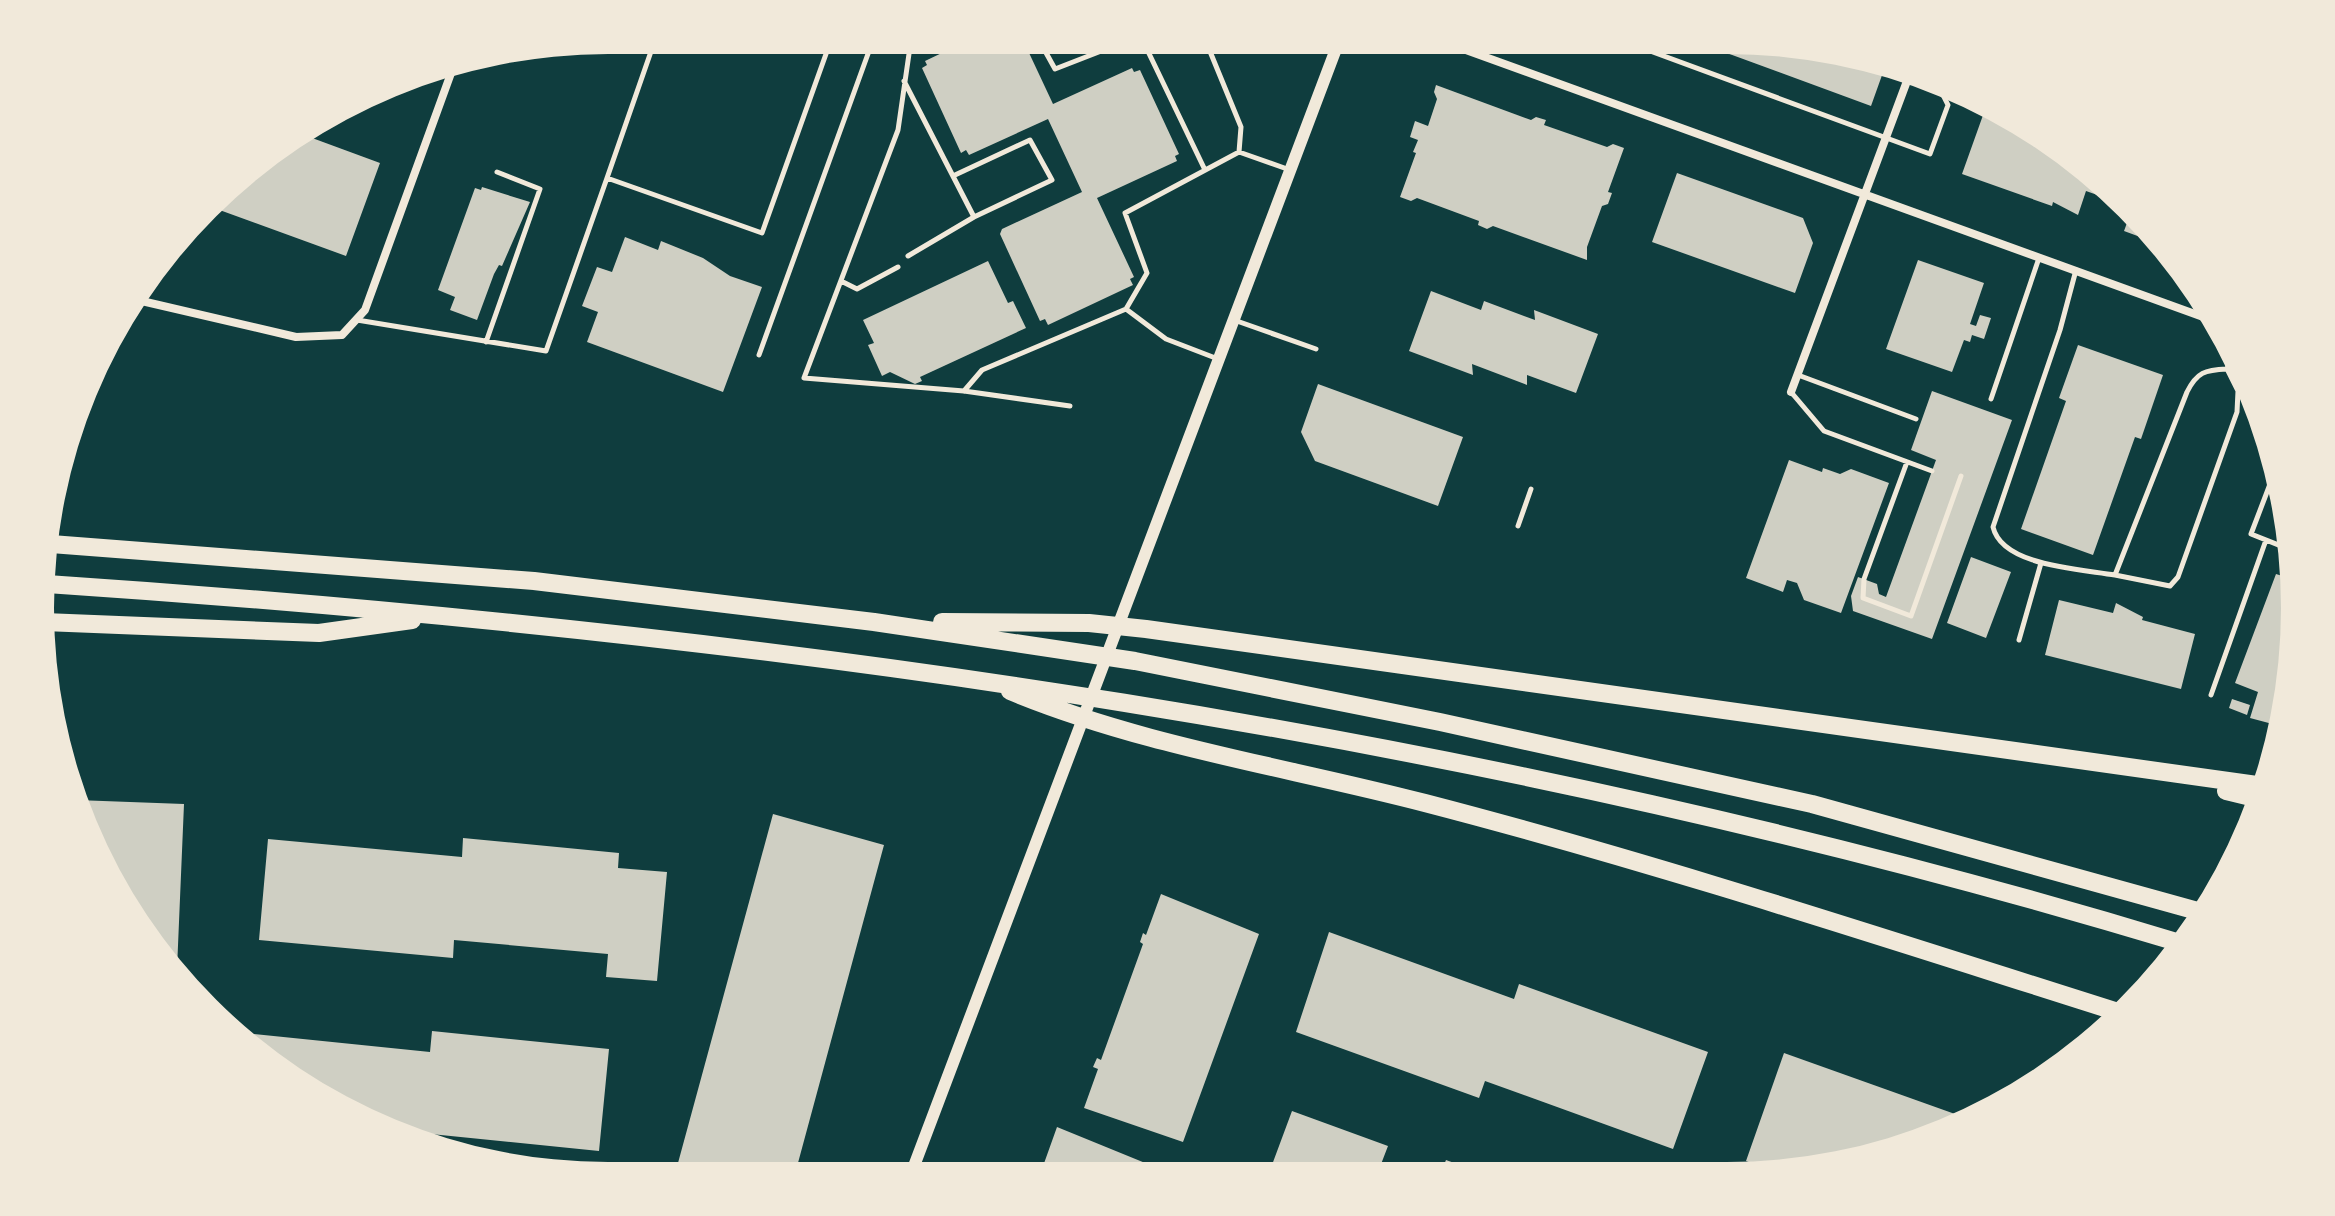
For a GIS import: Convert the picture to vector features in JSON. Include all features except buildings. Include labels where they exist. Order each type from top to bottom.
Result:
[{"type":"highway","points":[[58,545],[534,581],[874,622],[1135,661],[1646,766],[1812,804],[2192,909]]},
{"type":"highway","points":[[55,585],[444,615],[978,678],[1261,726],[1656,806],[1922,870],[2170,940]]},
{"type":"highway","points":[[54,622],[319,633],[444,615]]},
{"type":"highway","points":[[874,622],[1089,623],[1146,629],[2252,785]]},
{"type":"highway","points":[[978,678],[1060,712],[1128,731],[1425,803],[1712,882],[2109,1009]]},
{"type":"highway","points":[[2106,766],[2248,797]]},
{"type":"street","points":[[916,1162],[1334,54]]},
{"type":"street","points":[[1482,54],[2197,315]]},
{"type":"street","points":[[146,302],[296,337],[342,335],[365,310],[449,77]]},
{"type":"street","points":[[1791,392],[1867,196],[1906,83]]},
{"type":"lane","points":[[355,320],[546,351],[650,54]]},
{"type":"lane","points":[[607,178],[762,233],[826,54]]},
{"type":"lane","points":[[759,355],[868,54]]},
{"type":"lane","points":[[909,54],[898,130],[804,378],[964,391],[1070,406]]},
{"type":"lane","points":[[1047,54],[1055,69],[1094,54]]},
{"type":"lane","points":[[1149,54],[1205,170]]},
{"type":"lane","points":[[1211,54],[1241,127],[1239,152]]},
{"type":"lane","points":[[1658,54],[1930,154],[1948,105],[1945,99]]},
{"type":"lane","points":[[904,80],[974,217]]},
{"type":"lane","points":[[908,256],[974,217],[1052,180],[1030,140],[955,175]]},
{"type":"lane","points":[[964,391],[982,370],[1126,309],[1147,273],[1125,213],[1239,152],[1290,170]]},
{"type":"lane","points":[[486,342],[540,189],[497,172]]},
{"type":"lane","points":[[1991,399],[2039,258]]},
{"type":"lane","points":[[841,281],[857,289],[898,267]]},
{"type":"lane","points":[[2076,270],[2060,330],[1993,527],[2003,546],[2041,563],[2115,575],[2155,586],[2170,586],[2178,577],[2237,412],[2238,394]]},
{"type":"lane","points":[[1126,309],[1166,339],[1218,359]]},
{"type":"lane","points":[[1234,319],[1316,349]]},
{"type":"lane","points":[[2115,575],[2194,378],[2204,371],[2227,369]]},
{"type":"lane","points":[[1797,375],[1916,419]]},
{"type":"lane","points":[[1791,392],[1824,431],[1932,471]]},
{"type":"lane","points":[[1907,462],[1864,579],[1863,598],[1911,616],[1961,476]]},
{"type":"lane","points":[[1518,526],[1531,489]]},
{"type":"lane","points":[[2268,490],[2251,534],[2277,544]]},
{"type":"lane","points":[[2211,695],[2266,540]]},
{"type":"lane","points":[[2019,640],[2041,563]]}]
